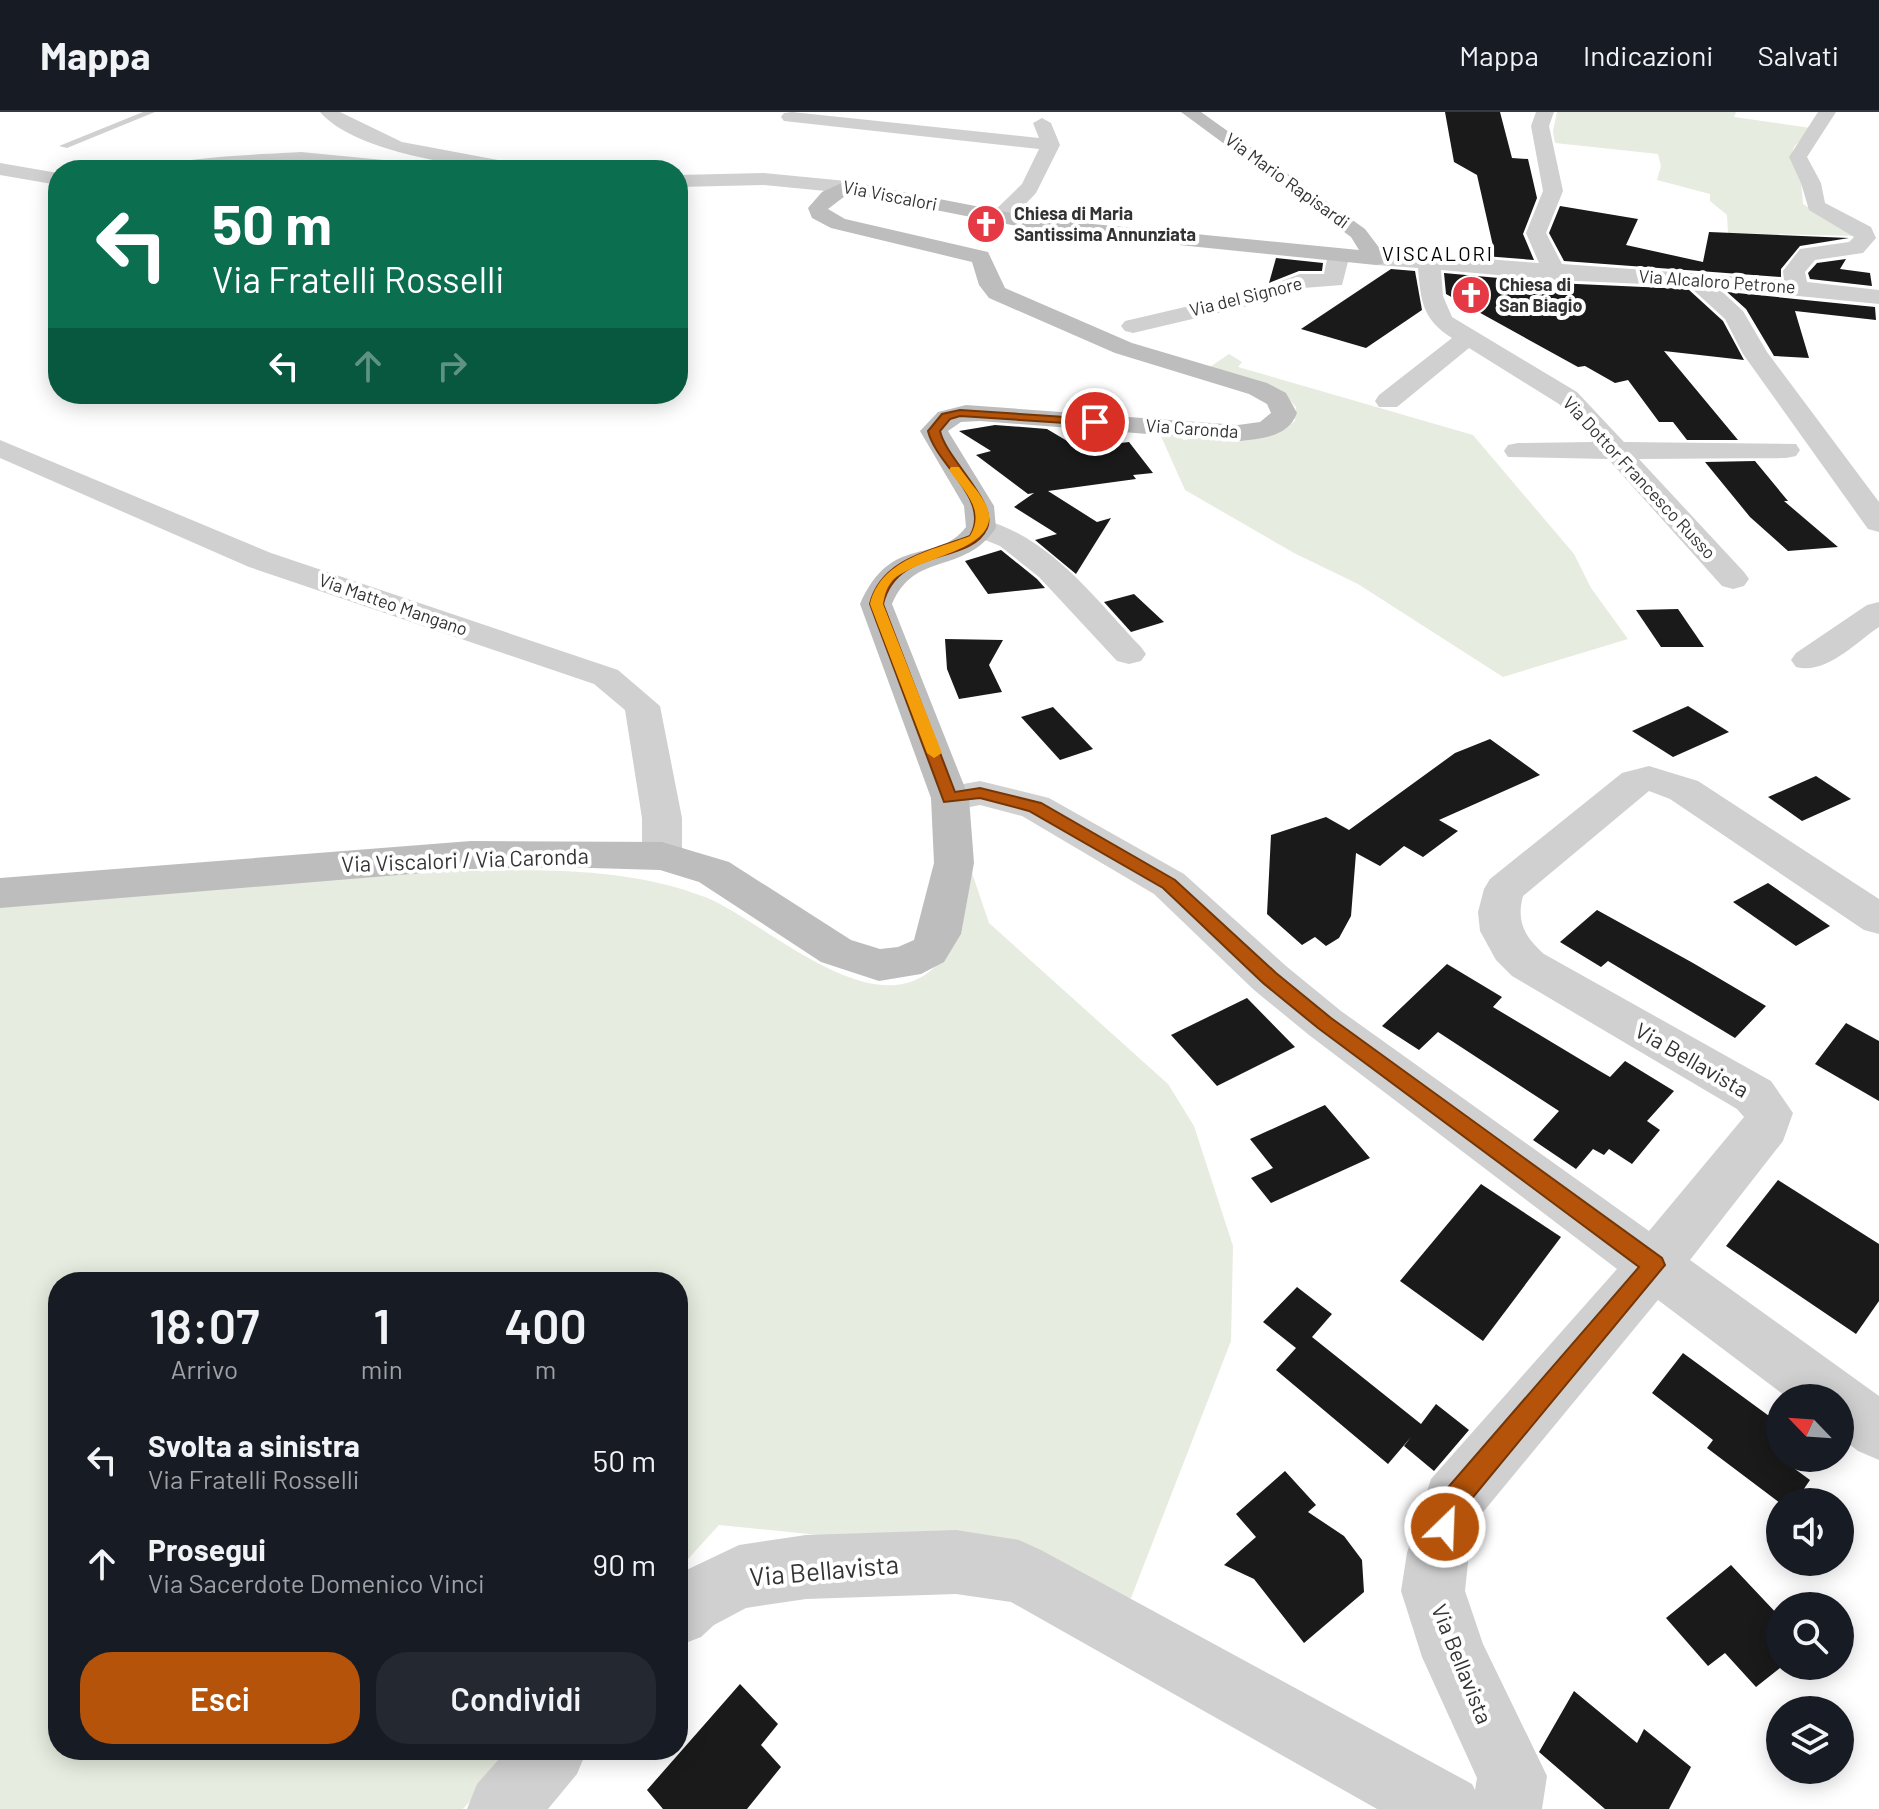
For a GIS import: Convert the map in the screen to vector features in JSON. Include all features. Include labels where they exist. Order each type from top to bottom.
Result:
[{"type":"street","points":[[329,112],[345,123],[397,146],[468,160]]},
{"type":"street","points":[[998,217],[1025,193],[1051,145],[1049,130],[1033,112]]},
{"type":"street","name":"Via Mario Rapisardi","points":[[1190,112],[1358,233],[1376,258]]},
{"type":"street","points":[[1545,112],[1540,126],[1553,191],[1536,233],[1555,273]]},
{"type":"street","points":[[1796,287],[1794,271],[1808,254],[1855,248],[1865,238],[1864,231],[1857,226],[1816,206],[1811,183],[1799,164],[1799,152],[1822,124],[1827,112]]},
{"type":"street","points":[[790,117],[1051,145]]},
{"type":"street","points":[[261,160],[322,160]]},
{"type":"street","points":[[0,169],[48,177]]},
{"type":"street","name":"Via Viscalori","points":[[688,181],[777,180],[846,187],[1042,225],[1376,258]]},
{"type":"street","name":"Via Caronda","points":[[846,187],[822,201],[819,214],[838,224],[980,257],[985,261],[988,285],[997,293],[1105,343],[1149,359],[1254,387],[1282,405],[1280,421],[1271,428],[1238,433],[980,413],[946,417],[934,431],[937,446],[980,504],[981,528]]},
{"type":"street","points":[[1339,254],[1358,233]]},
{"type":"street","name":"Via del Signore","points":[[1133,326],[1265,295],[1300,281],[1334,280],[1339,254]]},
{"type":"street","name":"Via Alcaloro Petrone","points":[[1376,258],[1555,273],[1694,279],[1879,297]]},
{"type":"street","name":"Via Dottor Francesco Russo","points":[[1429,262],[1432,296],[1442,321],[1568,398],[1733,579]]},
{"type":"street","points":[[1694,279],[1735,316],[1755,354],[1879,523]]},
{"type":"street","points":[[1388,401],[1468,337]]},
{"type":"street","name":"Via Matteo Mangano","points":[[0,448],[260,560],[606,677],[642,706],[662,818],[662,856]]},
{"type":"street","points":[[1518,451],[1786,450]]},
{"type":"street","points":[[1129,654],[1050,570],[1011,539],[981,528],[974,538],[906,565],[890,576],[881,587],[876,604],[950,798],[980,793],[1035,807],[1169,884],[1270,978],[1325,1023],[1815,1384]]},
{"type":"street","points":[[1808,660],[1879,612]]},
{"type":"street","name":"Via Bellavista","points":[[1507,1809],[1512,1776],[1455,1657],[1433,1591],[1438,1553],[1453,1501],[1654,1265],[1766,1127],[1769,1113],[1754,1095],[1528,965],[1507,947],[1498,904],[1505,889],[1636,782],[1649,778],[1684,790],[1879,919]]},
{"type":"street","name":"Via Viscalori / Via Caronda","points":[[0,893],[471,855],[557,853],[662,856],[714,872],[836,951],[879,965],[905,963],[929,951],[939,934],[954,863],[950,798]]},
{"type":"street","points":[[1854,1412],[1879,1431]]},
{"type":"street","name":"Via Bellavista","points":[[688,1605],[739,1577],[806,1567],[956,1562],[1019,1572],[1447,1809]]},
{"type":"street","points":[[502,1809],[544,1760]]},
{"type":"lane","points":[[64,146],[151,112]]},
{"type":"shaded area","points":[[1557,112],[1736,112],[1734,117],[1811,128],[1794,147],[1790,159],[1801,180],[1803,204],[1857,236],[1728,233],[1727,215],[1710,201],[1710,194],[1657,180],[1661,166],[1658,154],[1555,143],[1553,131]]},
{"type":"shaded area","points":[[1229,354],[1242,362],[1238,367],[1473,435],[1574,554],[1591,588],[1628,639],[1503,677],[1358,584],[1294,553],[1185,490],[1160,434],[1177,435],[1184,440],[1278,433],[1295,421],[1296,407],[1280,390],[1207,369]]},
{"type":"shaded area","points":[[464,863],[465,871],[586,872],[647,880],[705,897],[829,969],[863,982],[895,985],[924,975],[949,949],[960,922],[972,873],[989,923],[1168,1084],[1194,1126],[1233,1246],[1231,1341],[1131,1598],[1098,1596],[1026,1556],[719,1525],[688,1559],[688,1272],[48,1272],[48,1760],[507,1760],[463,1809],[0,1809],[0,904]]},
{"type":"building","points":[[1445,112],[1500,112],[1512,158],[1528,159],[1537,198],[1523,234],[1534,260],[1484,256],[1483,245],[1493,246],[1477,175],[1454,162]]},
{"type":"building","points":[[1560,206],[1638,219],[1626,245],[1703,262],[1709,232],[1849,238],[1800,246],[1781,269],[1781,277],[1564,261],[1549,233]]},
{"type":"building","points":[[1276,258],[1323,263],[1322,271],[1299,271],[1269,283]]},
{"type":"building","points":[[1846,259],[1840,269],[1870,273],[1872,286],[1810,279],[1808,273],[1817,263]]},
{"type":"building","points":[[1391,269],[1415,271],[1422,310],[1366,348],[1301,329]]},
{"type":"building","points":[[1444,273],[1555,283],[1688,289],[1723,321],[1744,360],[1664,351],[1738,440],[1687,440],[1673,422],[1659,422],[1628,380],[1615,383],[1585,366],[1578,367],[1446,294]]},
{"type":"building","points":[[1727,292],[1875,307],[1876,320],[1795,311],[1809,358],[1774,356],[1746,309]]},
{"type":"building","points":[[995,425],[1047,429],[1079,448],[1129,442],[1153,473],[1133,475],[1136,479],[1048,491],[1097,522],[1111,518],[1076,574],[1035,540],[1057,534],[1014,507],[1034,493],[1028,494],[976,455],[991,451],[959,431]]},
{"type":"building","points":[[1755,461],[1788,501],[1784,501],[1838,547],[1788,551],[1750,517],[1705,462]]},
{"type":"building","points":[[1001,550],[1045,588],[988,594],[965,561]]},
{"type":"building","points":[[1134,594],[1164,622],[1131,632],[1104,602]]},
{"type":"building","points":[[1678,609],[1704,647],[1661,647],[1636,610]]},
{"type":"building","points":[[945,639],[1003,640],[989,665],[1002,692],[959,699],[947,669]]},
{"type":"building","points":[[1688,706],[1729,732],[1673,757],[1632,731]]},
{"type":"building","points":[[1053,707],[1093,749],[1060,760],[1021,717]]},
{"type":"building","points":[[1490,739],[1540,775],[1439,820],[1458,831],[1423,857],[1404,846],[1380,866],[1356,853],[1351,916],[1339,938],[1326,946],[1315,937],[1302,945],[1267,914],[1271,835],[1326,817],[1349,830],[1455,753]]},
{"type":"building","points":[[1816,776],[1851,799],[1802,821],[1768,797]]},
{"type":"building","points":[[1768,883],[1830,926],[1796,946],[1733,902]]},
{"type":"building","points":[[1597,910],[1766,1006],[1735,1038],[1608,961],[1601,967],[1560,942]]},
{"type":"building","points":[[1447,964],[1502,997],[1493,1007],[1610,1077],[1625,1061],[1674,1091],[1647,1121],[1660,1130],[1632,1164],[1609,1149],[1604,1155],[1593,1149],[1576,1169],[1533,1140],[1559,1111],[1438,1032],[1419,1050],[1382,1026]]},
{"type":"building","points":[[1247,998],[1295,1047],[1217,1086],[1171,1035]]},
{"type":"building","points":[[1846,1023],[1879,1041],[1879,1101],[1815,1064]]},
{"type":"building","points":[[1325,1105],[1370,1158],[1271,1203],[1251,1178],[1273,1168],[1250,1139]]},
{"type":"building","points":[[1778,1180],[1879,1244],[1879,1301],[1856,1334],[1726,1246]]},
{"type":"building","points":[[1481,1184],[1561,1237],[1483,1341],[1400,1281]]},
{"type":"building","points":[[1297,1287],[1332,1314],[1312,1337],[1421,1424],[1436,1404],[1469,1430],[1434,1471],[1404,1446],[1411,1437],[1388,1464],[1276,1370],[1296,1348],[1263,1322]]},
{"type":"building","points":[[1683,1353],[1766,1414],[1766,1472],[1799,1472],[1810,1480],[1805,1488],[1766,1488],[1766,1492],[1707,1448],[1713,1440],[1652,1393]]},
{"type":"building","points":[[1285,1471],[1316,1505],[1308,1512],[1344,1536],[1362,1560],[1364,1592],[1304,1643],[1254,1579],[1224,1565],[1256,1537],[1236,1514]]},
{"type":"building","points":[[1731,1565],[1766,1602],[1766,1679],[1756,1687],[1725,1653],[1708,1666],[1666,1618]]},
{"type":"building","points":[[740,1684],[778,1724],[761,1745],[781,1767],[747,1809],[663,1809],[647,1790],[673,1760],[688,1760],[688,1743]]},
{"type":"building","points":[[1574,1691],[1637,1743],[1644,1729],[1691,1767],[1669,1809],[1605,1809],[1539,1752]]},
{"type":"slow traffic","points":[[934,753],[876,604],[881,587],[890,576],[906,565],[959,546],[974,538],[981,528],[980,504],[955,470]]},
{"type":"place","name":"Chiesa di Maria Santissima Annunziata","points":[[986,224]]},
{"type":"place","name":"Chiesa di San Biagio","points":[[1471,295]]},
{"type":"district","name":"VISCALORI","points":[[1438,254]]},
{"type":"route","points":[[1095,422],[960,413],[946,417],[934,431],[937,446],[980,504],[981,528],[974,538],[959,546],[906,565],[890,576],[881,587],[876,604],[950,798],[980,793],[1035,807],[1169,884],[1270,978],[1325,1023],[1654,1265],[1453,1501],[1445,1527]]}]
